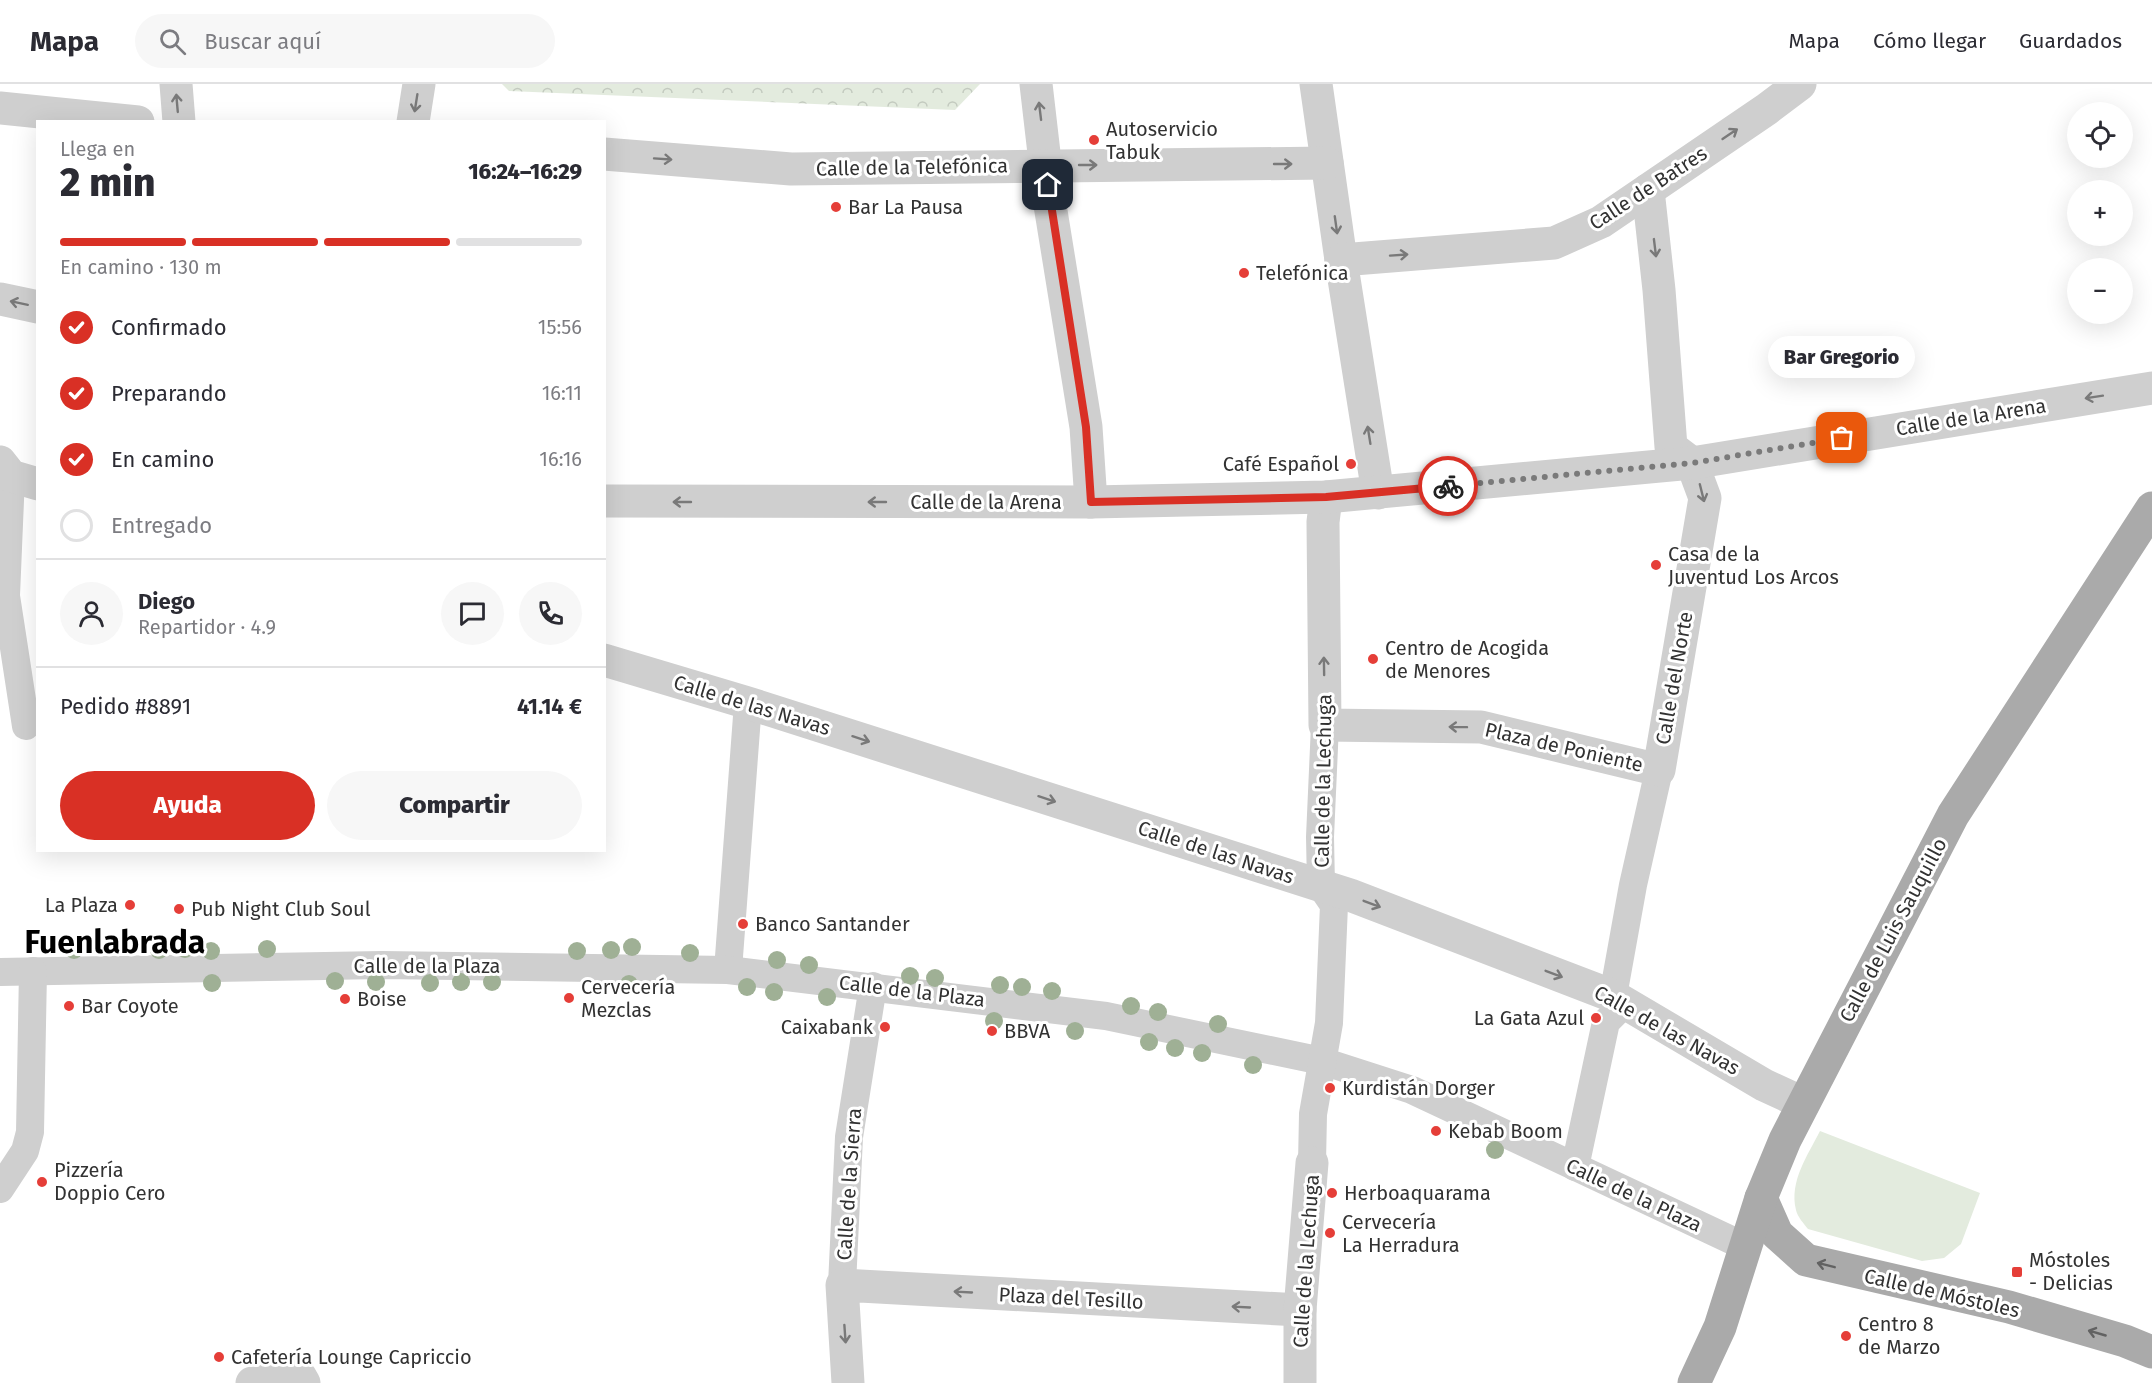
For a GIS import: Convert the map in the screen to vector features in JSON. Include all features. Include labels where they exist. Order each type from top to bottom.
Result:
[{"type":"main road","name":"Calle de Luis Sauquillo","points":[[1694,1383],[1720,1327],[1761,1198],[1785,1140],[1953,815],[2150,517]]},
{"type":"main road","name":"Calle de Móstoles","points":[[1761,1198],[1777,1234],[1806,1260],[2009,1308],[2125,1341],[2152,1352]]},
{"type":"street","points":[[176,84],[179,120]]},
{"type":"street","points":[[413,120],[419,84]]},
{"type":"street","points":[[1036,84],[1050,205],[1086,427],[1091,502]]},
{"type":"street","points":[[1316,84],[1378,493]]},
{"type":"street","name":"Calle de Batres","points":[[1341,260],[1554,243],[1601,222],[1648,190],[1771,97],[1800,84]]},
{"type":"street","points":[[0,108],[118,120]]},
{"type":"street","name":"Calle de la Telefónica","points":[[606,154],[791,169],[1328,163]]},
{"type":"street","name":"Calle del Norte","points":[[1618,1000],[1633,885],[1659,770],[1705,498],[1692,463],[1671,447],[1660,301],[1648,190]]},
{"type":"street","points":[[0,299],[36,307]]},
{"type":"street","name":"Calle de la Arena","points":[[606,501],[1091,502],[1326,497],[1692,463],[2152,388]]},
{"type":"street","points":[[16,474],[6,596],[26,726]]},
{"type":"street","name":"Calle de la Lechuga","points":[[1300,1383],[1300,1310],[1312,1163],[1312,1114],[1329,1023],[1334,905],[1321,886],[1320,837],[1325,725],[1323,522],[1326,497]]},
{"type":"street","name":"Calle de las Navas","points":[[606,661],[748,703],[1350,895],[1618,1000],[1764,1085],[1803,1103]]},
{"type":"street","points":[[729,970],[748,703]]},
{"type":"street","name":"Plaza de Poniente","points":[[1325,725],[1481,727],[1659,770]]},
{"type":"street","name":"Calle de la Plaza","points":[[0,972],[382,965],[729,970],[1106,1016],[1322,1061],[1412,1090],[1746,1247]]},
{"type":"street","points":[[0,1189],[25,1151],[30,1132],[33,970]]},
{"type":"street","name":"Calle de la Sierra","points":[[849,1383],[842,1285],[849,1137],[873,986]]},
{"type":"street","points":[[1575,1167],[1606,1022],[1618,1000]]},
{"type":"street","name":"Plaza del Tesillo","points":[[842,1285],[1300,1310]]},
{"type":"street","points":[[252,1383],[300,1376],[304,1383]]},
{"type":"green space","points":[[502,84],[980,84],[955,110],[509,91]]},
{"type":"green space","points":[[1820,1131],[1980,1193],[1961,1244],[1944,1258],[1922,1261],[1808,1229],[1797,1212],[1795,1189],[1805,1159]]},
{"type":"way so far","points":[[1448,486],[1692,463],[1842,438]]},
{"type":"place","name":"Autoservicio Tabuk","points":[[1094,140]]},
{"type":"place","name":"Bar La Pausa","points":[[836,207]]},
{"type":"place","name":"Telefónica","points":[[1244,273]]},
{"type":"place","name":"Bar Gregorio","points":[[1842,438]]},
{"type":"place","name":"Café Español","points":[[1351,464]]},
{"type":"place","name":"Casa de la Juventud Los Arcos","points":[[1656,565]]},
{"type":"place","name":"Centro de Acogida de Menores","points":[[1373,659]]},
{"type":"place","name":"La Plaza","points":[[130,905]]},
{"type":"place","name":"Pub Night Club Soul","points":[[179,909]]},
{"type":"place","name":"Banco Santander","points":[[743,924]]},
{"type":"place","name":"Cervecería Mezclas","points":[[569,998]]},
{"type":"place","name":"Boise","points":[[345,999]]},
{"type":"place","name":"Bar Coyote","points":[[69,1006]]},
{"type":"place","name":"La Gata Azul","points":[[1596,1018]]},
{"type":"place","name":"Caixabank","points":[[885,1027]]},
{"type":"place","name":"BBVA","points":[[992,1031]]},
{"type":"place","name":"Kurdistán Dorger","points":[[1330,1088]]},
{"type":"place","name":"Kebab Boom","points":[[1436,1131]]},
{"type":"place","name":"Pizzería Doppio Cero","points":[[42,1182]]},
{"type":"place","name":"Herboaquarama","points":[[1332,1193]]},
{"type":"place","name":"Cervecería La Herradura","points":[[1330,1233]]},
{"type":"place","name":"Móstoles - Delicias","points":[[2017,1272]]},
{"type":"place","name":"Centro 8 de Marzo","points":[[1846,1336]]},
{"type":"place","name":"Cafetería Lounge Capriccio","points":[[219,1357]]},
{"type":"district","name":"Fuenlabrada","points":[[115,942]]},
{"type":"route","points":[[1048,185],[1086,427],[1091,502],[1326,497],[1448,486]]}]
